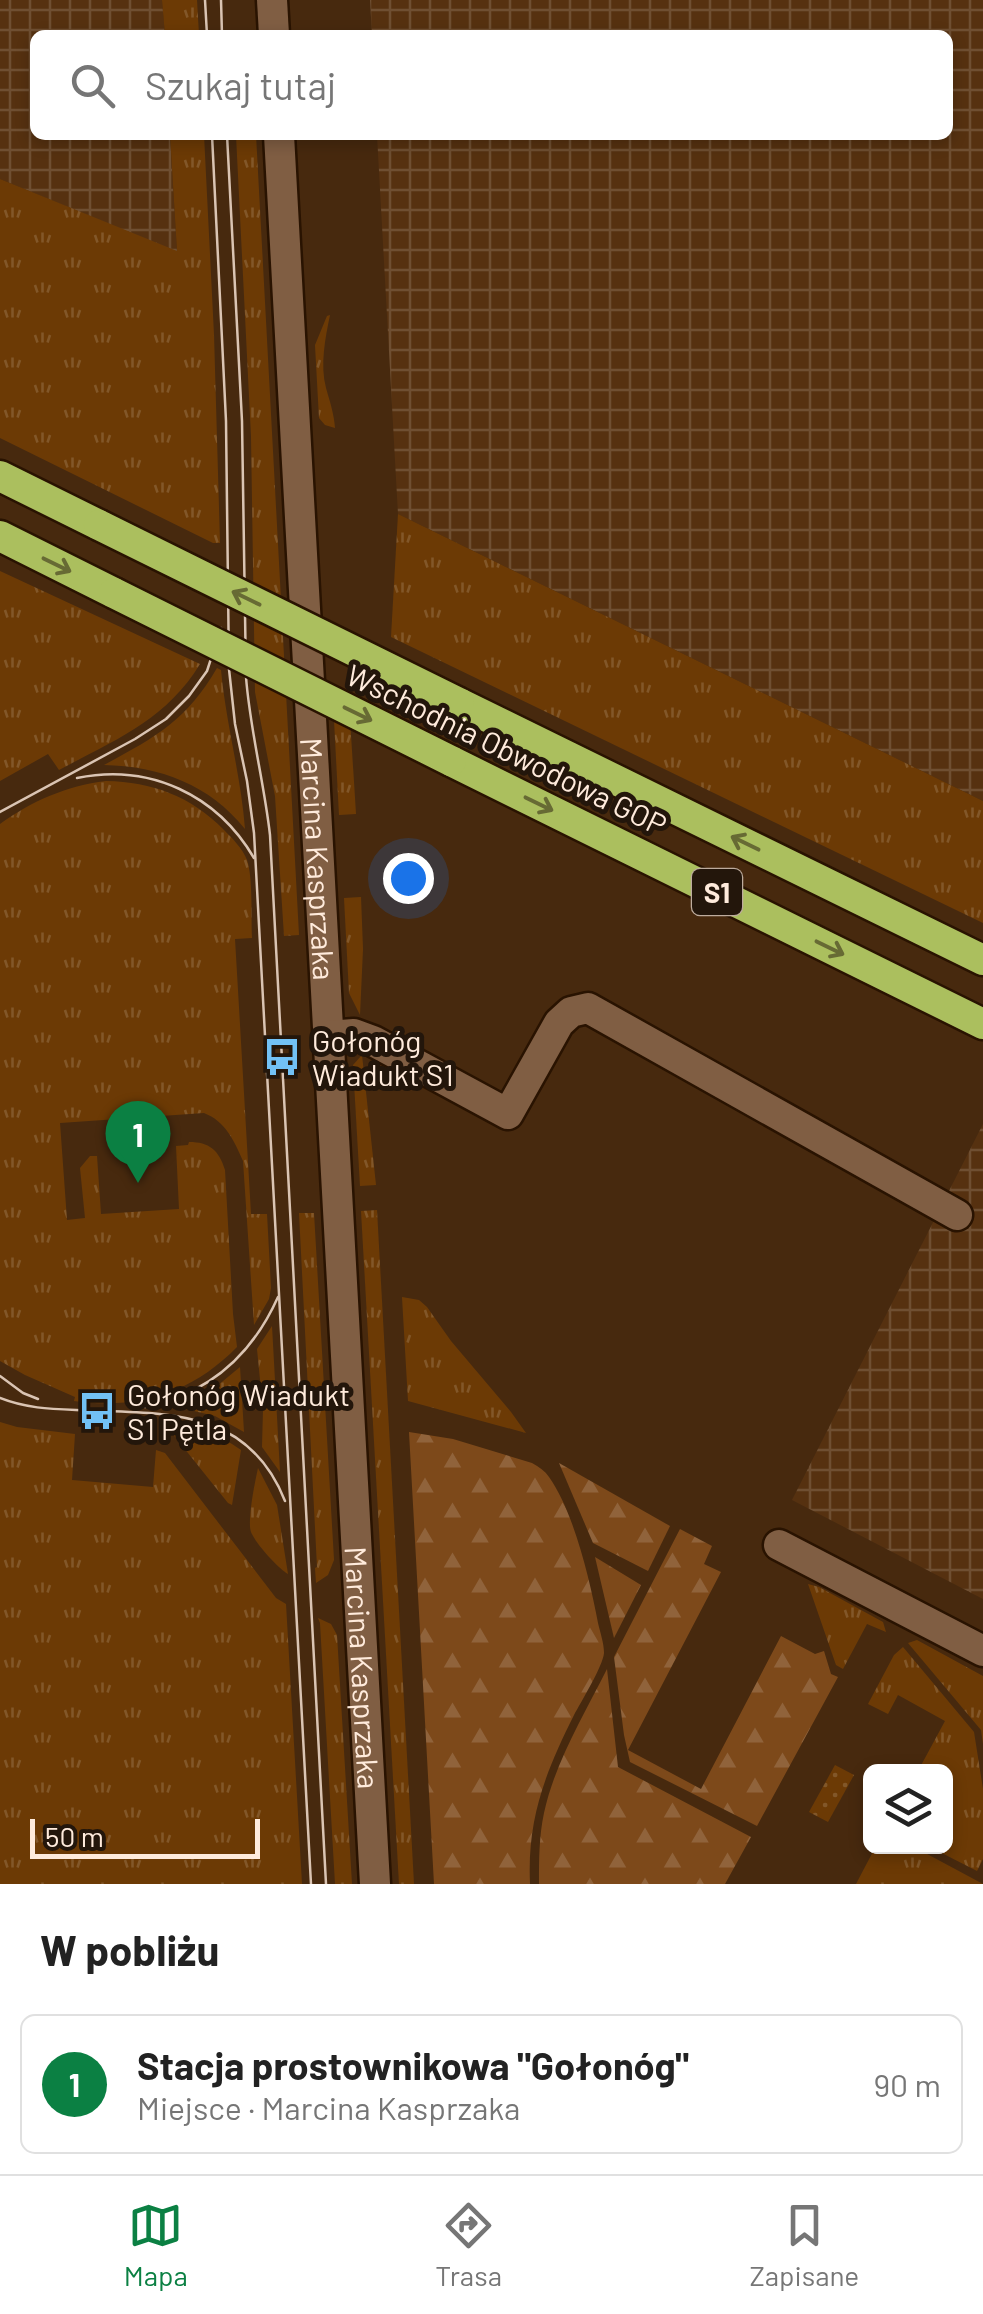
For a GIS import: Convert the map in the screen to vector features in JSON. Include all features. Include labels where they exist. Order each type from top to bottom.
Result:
[{"type":"highway","name":"Wschodnia Obwodowa GOP","points":[[0,476],[983,960]]},
{"type":"highway","name":"Wschodnia Obwodowa GOP","points":[[0,536],[983,1024]]},
{"type":"street","points":[[272,0],[274,30]]},
{"type":"street","name":"Marcina Kasprzaka","points":[[279,140],[375,1884]]},
{"type":"street","points":[[328,1036],[354,1034],[373,1040],[508,1114],[559,1022],[571,1012],[588,1008],[957,1214]]},
{"type":"street","points":[[778,1545],[983,1652]]},
{"type":"shaded area","points":[[0,0],[162,0],[165,30],[30,30],[30,140],[170,140],[177,252],[0,179]]},
{"type":"shaded area","points":[[370,0],[983,0],[983,801],[398,514],[377,140],[953,140],[953,30],[372,30]]},
{"type":"shaded area","points":[[983,1124],[983,1599],[792,1500]]},
{"type":"green space","points":[[162,0],[197,0],[199,30],[165,30]]},
{"type":"green space","points":[[170,140],[204,140],[220,543],[213,543],[0,438],[0,179],[177,251]]},
{"type":"green space","points":[[236,140],[256,140],[299,935],[284,936],[275,796],[255,692],[251,436]]},
{"type":"green space","points":[[330,315],[323,370],[335,428],[319,418],[315,345]]},
{"type":"green space","points":[[398,514],[983,801],[983,923],[391,637]]},
{"type":"green space","points":[[0,571],[200,664],[172,700],[138,727],[59,770],[48,754],[0,781]]},
{"type":"green space","points":[[217,668],[221,670],[245,829],[216,801],[182,781],[145,769],[104,765],[169,726],[194,701]]},
{"type":"green space","points":[[350,719],[356,814],[339,815],[334,720]]},
{"type":"green space","points":[[106,781],[139,784],[184,800],[224,830],[247,860],[252,938],[235,939],[251,1214],[267,1214],[271,1288],[254,1325],[243,1161],[218,1121],[204,1113],[60,1123],[67,1220],[85,1218],[80,1168],[90,1156],[97,1156],[101,1214],[179,1209],[176,1146],[189,1142],[208,1146],[220,1157],[225,1170],[237,1347],[183,1387],[120,1403],[74,1401],[75,1397],[0,1361],[0,824],[50,796]]},
{"type":"green space","points":[[361,897],[360,1015],[349,993],[344,898]]},
{"type":"green space","points":[[362,1055],[376,1185],[360,1186],[353,1065]]},
{"type":"green space","points":[[377,1210],[414,1884],[399,1884],[361,1211]]},
{"type":"green space","points":[[299,1213],[314,1213],[334,1560],[328,1575],[316,1583],[317,1567]]},
{"type":"green space","points":[[402,1297],[419,1300],[427,1307],[526,1433],[408,1401]]},
{"type":"green space","points":[[272,1326],[280,1472],[262,1447],[257,1349]]},
{"type":"green space","points":[[240,1367],[244,1432],[215,1416],[177,1407],[211,1391]]},
{"type":"green space","points":[[0,1422],[75,1434],[72,1480],[153,1487],[156,1450],[165,1453],[276,1598],[286,1604],[302,1884],[0,1884]]},
{"type":"green space","points":[[164,1423],[204,1431],[241,1450],[232,1505],[228,1503]]},
{"type":"green space","points":[[409,1432],[453,1439],[542,1469],[566,1509],[586,1568],[603,1641],[603,1659],[554,1757],[540,1797],[532,1838],[530,1884],[434,1884]]},
{"type":"green space","points":[[559,1463],[670,1526],[648,1571],[593,1543]]},
{"type":"green space","points":[[258,1468],[277,1505],[288,1574],[251,1532]]},
{"type":"green space","points":[[680,1529],[712,1546],[704,1564],[721,1572],[628,1750],[701,1789],[781,1636],[815,1654],[824,1651],[831,1674],[838,1677],[757,1826],[630,1762],[624,1735],[614,1657]]},
{"type":"green space","points":[[595,1557],[641,1585],[614,1638]]},
{"type":"green space","points":[[808,1584],[883,1622],[886,1632],[867,1624],[843,1669],[836,1665]]},
{"type":"green space","points":[[318,1618],[331,1624],[337,1635],[352,1884],[335,1884]]},
{"type":"green space","points":[[917,1640],[983,1676],[983,1744],[981,1730],[908,1643]]},
{"type":"green space","points":[[903,1647],[974,1732],[983,1789],[983,1859],[977,1871],[944,1854],[953,1854],[953,1764],[922,1764],[945,1721],[898,1695],[888,1714],[868,1704],[894,1655]]},
{"type":"green space","points":[[607,1669],[618,1767],[751,1837],[725,1884],[539,1884],[541,1830],[555,1775]]},
{"type":"green space","points":[[835,1765],[854,1775],[828,1822],[809,1812]]},
{"type":"green space","points":[[872,1854],[927,1854],[983,1884],[856,1884]]},
{"type":"tram line","points":[[205,0],[207,30]]},
{"type":"tram line","points":[[221,0],[222,30]]},
{"type":"tram line","points":[[212,140],[226,421],[229,669],[254,833],[311,1884]]},
{"type":"tram line","points":[[227,140],[242,421],[246,677],[270,835],[326,1884]]},
{"type":"tram line","points":[[0,812],[166,719],[207,671],[221,628]]},
{"type":"tram line","points":[[77,778],[130,775],[179,789],[221,817],[254,858]]},
{"type":"tram line","points":[[145,1407],[189,1392],[225,1369],[255,1337],[278,1297]]},
{"type":"tram line","points":[[0,1376],[38,1399]]},
{"type":"tram line","points":[[0,1398],[37,1407],[140,1412],[198,1421],[225,1431],[248,1447],[269,1470],[285,1501]]},
{"type":"place","name":"Gołonóg Wiadukt S1","points":[[282,1057]]},
{"type":"place","name":"Stacja prostownikowa \"Gołonóg\"","points":[[138,1183]]},
{"type":"place","name":"Gołonóg Wiadukt S1 Pętla","points":[[97,1411]]}]
